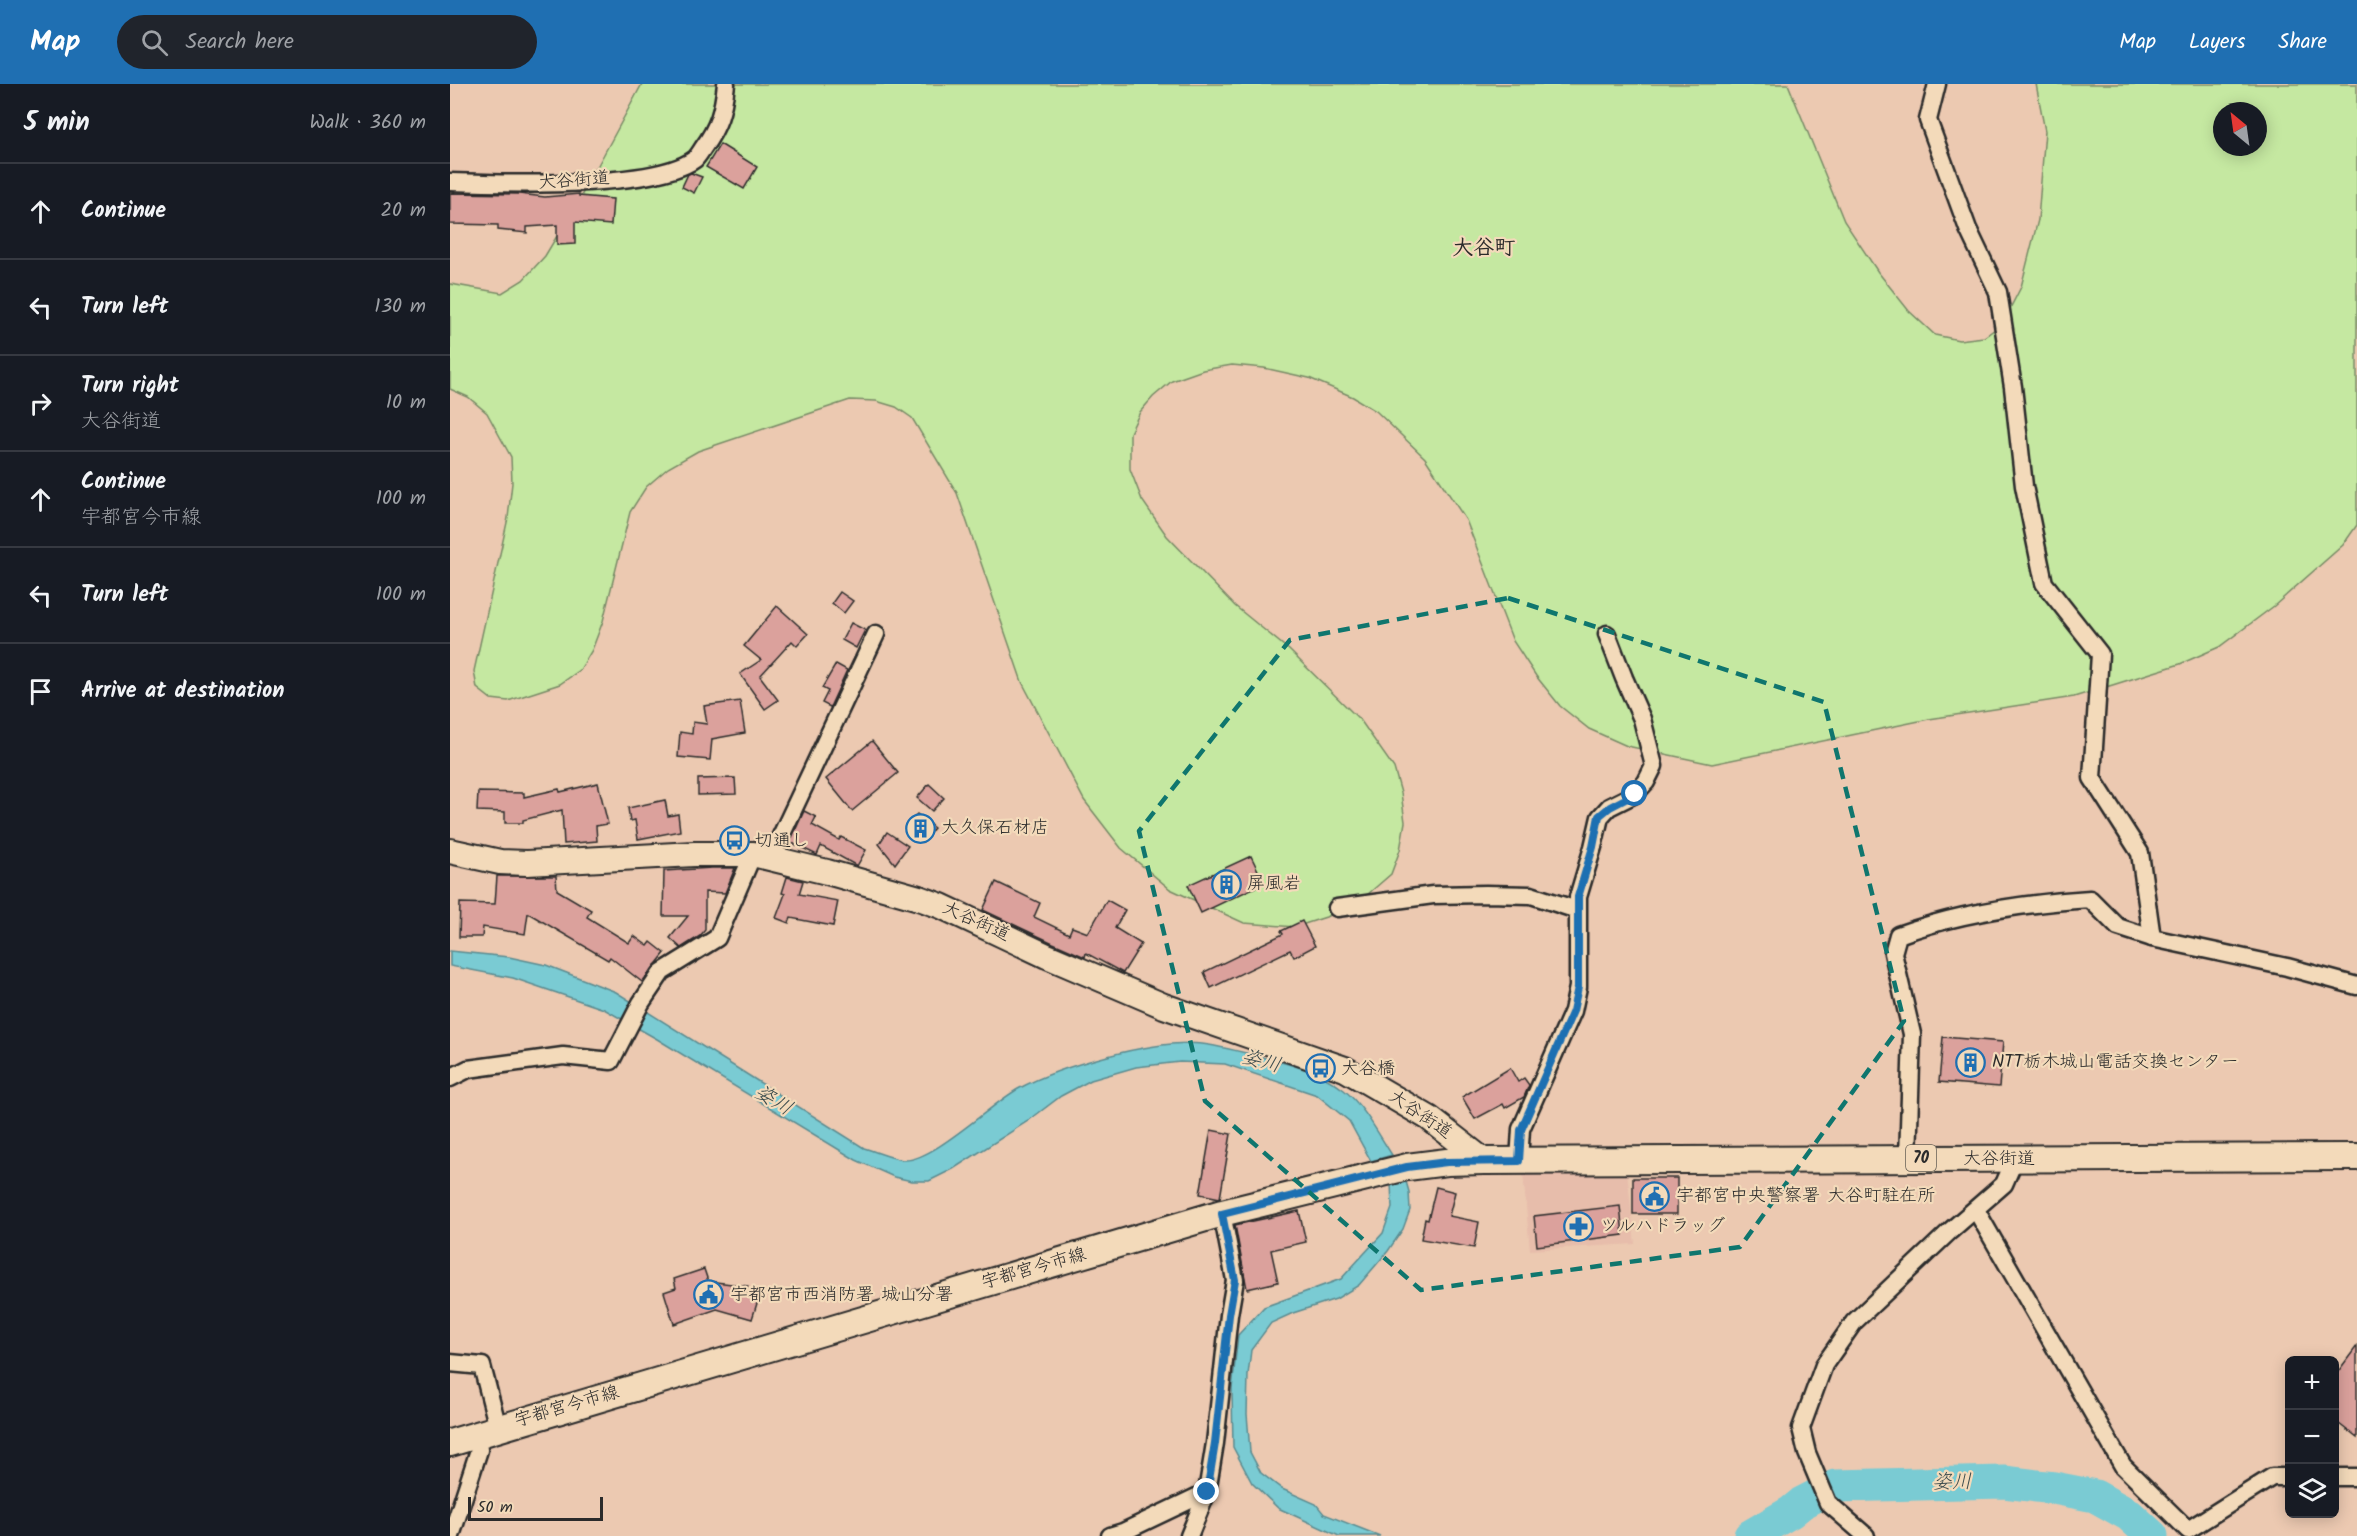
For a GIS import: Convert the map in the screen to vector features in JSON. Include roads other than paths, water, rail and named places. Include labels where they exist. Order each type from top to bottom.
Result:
[{"type":"main road","name":"大谷街道","points":[[450,851],[500,862],[527,863],[694,854],[762,856],[884,887],[941,906],[1047,956],[1155,1002],[1345,1069],[1428,1118],[1484,1161],[2357,1157]]},
{"type":"main road","name":"宇都宮今市線","points":[[450,1443],[1222,1214],[1407,1167],[1447,1162],[1484,1161]]},
{"type":"street","name":"大谷街道","points":[[450,182],[519,185],[635,177],[669,171],[696,158],[716,129],[724,106],[726,84]]},
{"type":"street","points":[[1937,84],[1928,120],[1968,229],[1998,292],[2013,387],[2024,486],[2044,583],[2100,654],[2092,778],[2140,853],[2152,938]]},
{"type":"street","points":[[450,1078],[468,1069],[563,1056],[611,1061],[641,1003],[662,972],[717,938],[762,856],[876,634]]},
{"type":"street","points":[[1519,1161],[1521,1130],[1573,1011],[1578,987],[1578,897],[1593,847],[1599,816],[1610,807],[1635,794],[1646,782],[1654,766],[1642,719],[1607,634]]},
{"type":"street","points":[[1337,908],[1433,895],[1486,894],[1531,896],[1577,910]]},
{"type":"street","points":[[1908,1158],[1912,1034],[1893,953],[1899,934],[1923,926],[2037,902],[2090,899],[2118,927],[2152,938],[2288,967],[2357,986]]},
{"type":"street","points":[[1866,1536],[1828,1503],[1807,1453],[1801,1428],[1824,1365],[1854,1322],[1950,1231],[2004,1184],[2015,1159]]},
{"type":"street","points":[[1976,1210],[2123,1466],[2190,1533],[2272,1477],[2285,1477]]},
{"type":"street","points":[[1189,1536],[1207,1492],[1235,1280],[1222,1214]]},
{"type":"street","points":[[450,1363],[482,1366],[487,1432],[451,1536]]},
{"type":"street","points":[[2339,1477],[2357,1477]]},
{"type":"street","points":[[1110,1536],[1207,1492]]},
{"type":"water","points":[[450,951],[509,957],[546,965],[616,992],[864,1148],[898,1159],[915,1158],[945,1143],[1006,1096],[1036,1080],[1108,1056],[1182,1044],[1202,1044],[1238,1051],[1282,1062],[1328,1079],[1358,1104],[1392,1155],[1371,1161],[1349,1121],[1317,1095],[1225,1064],[1180,1062],[1136,1067],[1091,1080],[1061,1096],[1028,1121],[953,1169],[929,1181],[912,1181],[894,1177],[856,1160],[604,1009],[513,978],[450,966]]},
{"type":"water","points":[[1405,1178],[1410,1210],[1403,1229],[1359,1285],[1336,1299],[1271,1323],[1251,1350],[1247,1414],[1250,1452],[1261,1473],[1282,1489],[1316,1504],[1324,1514],[1380,1536],[1339,1536],[1278,1508],[1252,1483],[1233,1447],[1232,1389],[1238,1335],[1264,1307],[1341,1279],[1383,1233],[1392,1208],[1391,1182]]},
{"type":"water","points":[[1809,1496],[1815,1508],[1763,1536],[1736,1536],[1785,1507]]},
{"type":"waterway","name":"姿川","points":[[1750,1536],[1802,1503],[1835,1486],[2004,1482],[2095,1496],[2129,1515],[2152,1536]]},
{"type":"place","name":"大久保石材店","points":[[920,828]]},
{"type":"place","name":"切通し","points":[[734,841]]},
{"type":"place","name":"屏風岩","points":[[1226,884]]},
{"type":"place","name":"NTT栃木城山電話交換センター","points":[[1971,1062]]},
{"type":"place","name":"大谷橋","points":[[1320,1069]]},
{"type":"place","name":"宇都宮中央警察署 大谷町駐在所","points":[[1655,1196]]},
{"type":"place","name":"ツルハドラッグ","points":[[1579,1226]]},
{"type":"place","name":"宇都宮市西消防署 城山分署","points":[[709,1295]]},
{"type":"district","name":"大谷町","points":[[1484,248]]}]
